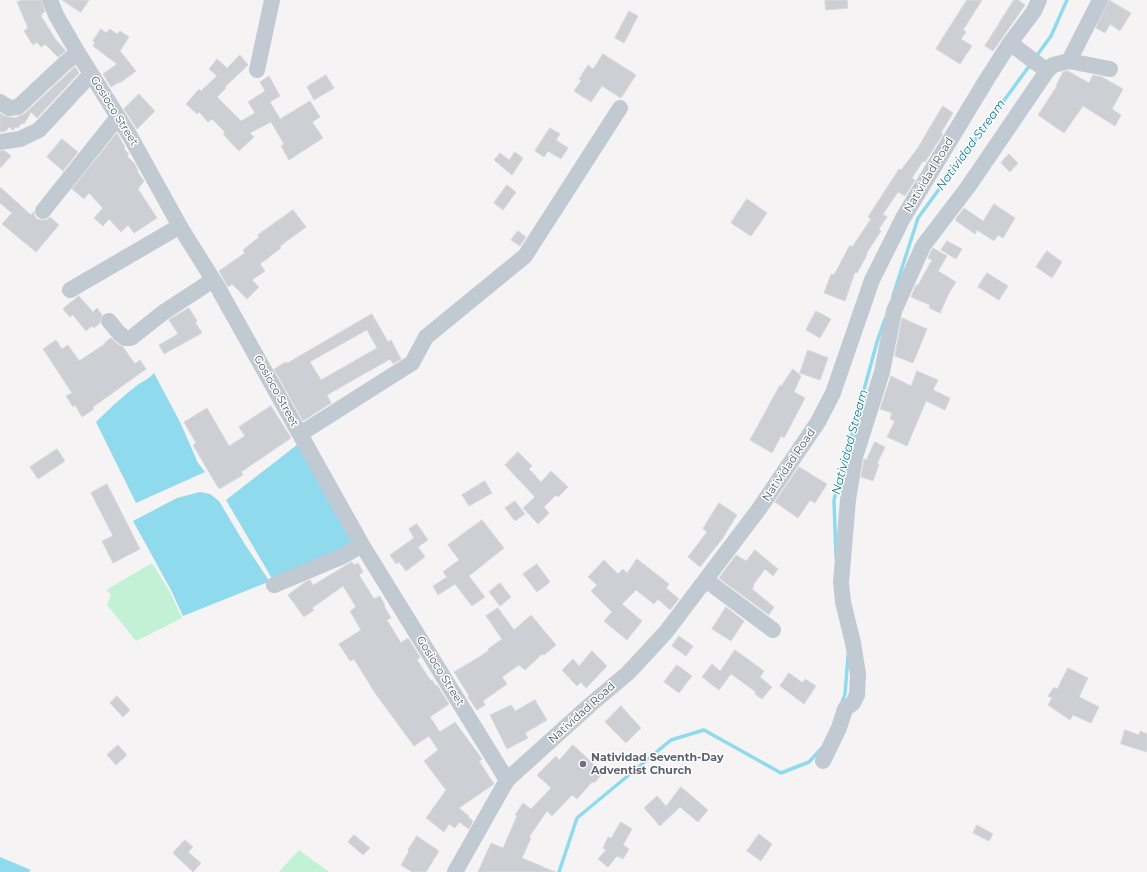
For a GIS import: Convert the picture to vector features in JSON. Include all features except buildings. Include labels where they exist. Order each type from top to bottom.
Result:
[{"type":"street","name":"Gosioco Street","points":[[50,0],[56,15],[78,53],[130,136],[180,226],[213,280],[362,545],[507,780]]},
{"type":"street","points":[[257,70],[272,0]]},
{"type":"street","name":"Natividad Road","points":[[455,872],[507,780],[590,705],[628,673],[666,632],[759,509],[825,410],[833,393],[872,280],[903,218],[1010,42],[1034,11],[1038,0]]},
{"type":"street","points":[[1069,61],[1100,0]]},
{"type":"street","points":[[1010,42],[1037,64],[1053,65],[1069,61],[1110,69]]},
{"type":"street","points":[[0,102],[9,108],[18,107],[65,63],[78,53]]},
{"type":"street","points":[[823,761],[839,728],[845,709],[853,703],[857,695],[858,674],[853,643],[843,602],[841,582],[848,500],[855,457],[882,372],[894,311],[923,246],[968,187],[1037,64]]},
{"type":"street","points":[[0,142],[20,139],[39,130],[54,116],[91,74]]},
{"type":"street","points":[[300,434],[412,363],[426,338],[525,256],[620,108]]},
{"type":"street","points":[[43,211],[118,117]]},
{"type":"street","points":[[70,290],[180,226]]},
{"type":"street","points":[[109,321],[125,338],[131,338],[164,312],[213,280]]},
{"type":"street","points":[[274,585],[343,556],[362,545]]},
{"type":"street","points":[[706,580],[773,630]]},
{"type":"green space","points":[[152,563],[170,592],[182,618],[136,641],[107,605],[111,594],[106,590]]},
{"type":"green space","points":[[299,850],[329,872],[279,872]]},
{"type":"water","points":[[154,373],[180,422],[198,463],[205,472],[136,503],[96,422],[126,394]]},
{"type":"water","points":[[302,441],[357,545],[274,582],[226,500]]},
{"type":"water","points":[[200,492],[210,494],[219,501],[268,579],[268,582],[183,616],[171,590],[133,521],[177,498]]},
{"type":"water","points":[[0,857],[31,870],[29,872],[0,872]]},
{"type":"waterway","name":"Natividad Stream","points":[[1035,58],[1051,36],[1067,0]]},
{"type":"waterway","name":"Natividad Stream","points":[[893,296],[918,218],[1030,65]]},
{"type":"waterway","name":"Natividad Stream","points":[[836,557],[834,500],[877,342],[885,319]]},
{"type":"waterway","name":"Natividad Stream","points":[[841,705],[845,694],[848,656]]},
{"type":"waterway","name":"Natividad Stream","points":[[559,872],[577,818],[671,740],[704,730],[781,773],[809,762],[822,748]]},
{"type":"place","name":"Natividad Seventh-Day Adventist Church","points":[[583,764]]}]
